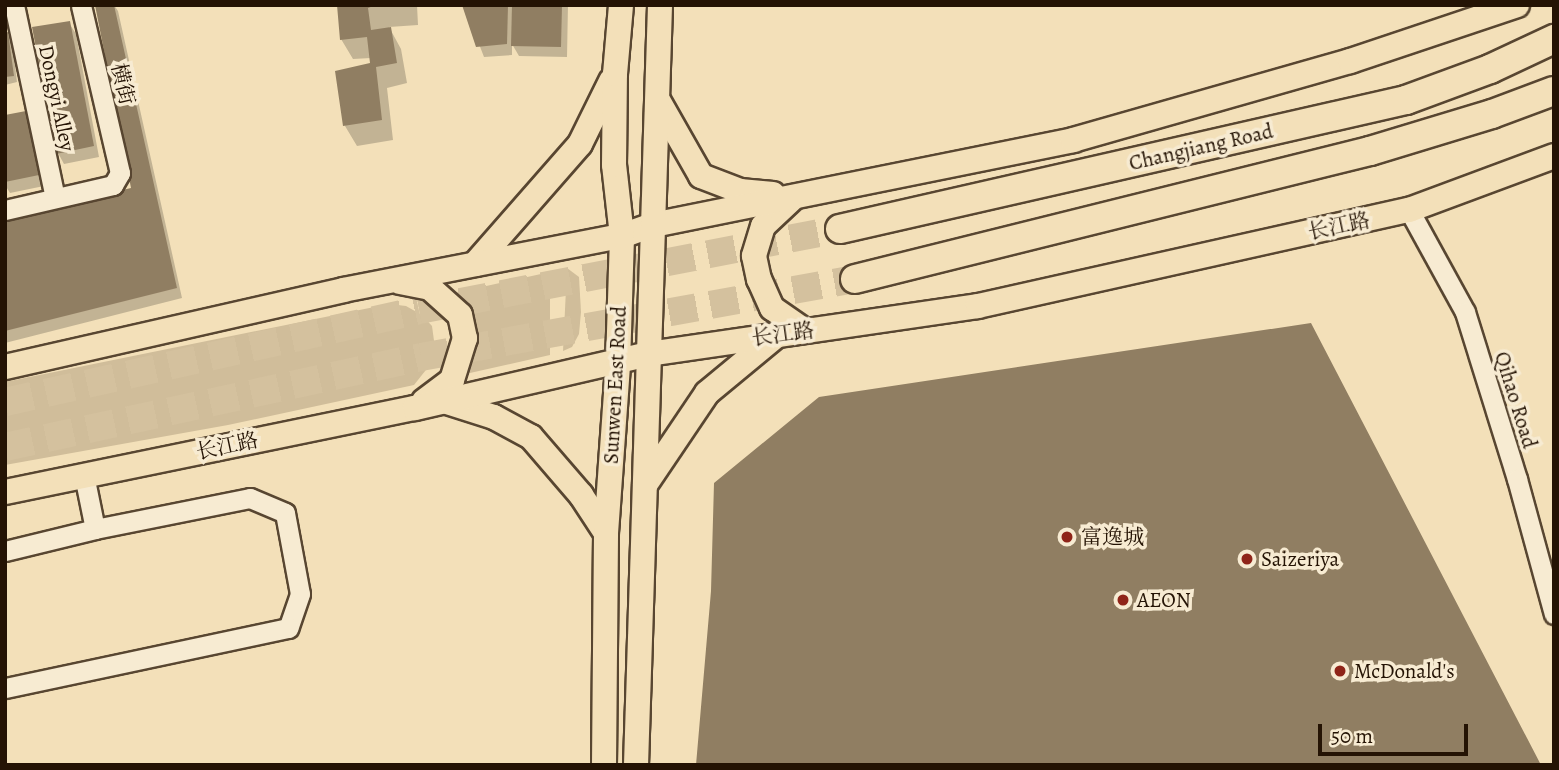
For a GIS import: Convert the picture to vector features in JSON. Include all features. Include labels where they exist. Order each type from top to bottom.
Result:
[{"type":"highway","name":"Changjiang Road","points":[[839,229],[1406,100],[1490,69],[1554,39]]},
{"type":"highway","name":"Changjiang Road","points":[[855,279],[1370,151],[1492,114],[1554,91]]},
{"type":"main road","name":"Sunwen East Road","points":[[604,765],[606,533],[618,363],[622,236],[614,165],[615,74],[621,5]]},
{"type":"main road","name":"Sunwen East Road","points":[[636,765],[660,5]]},
{"type":"main road","points":[[5,367],[392,281],[622,236],[653,225],[1073,140],[1350,61],[1517,5]]},
{"type":"main road","points":[[475,264],[580,144],[615,74]]},
{"type":"main road","points":[[657,99],[701,176],[740,191],[794,197]]},
{"type":"main road","name":"长江路","points":[[5,492],[415,408],[649,354],[978,306],[1409,210],[1554,156]]},
{"type":"main road","points":[[794,197],[763,226],[754,256],[759,279],[772,309],[805,331]]},
{"type":"main road","points":[[392,281],[429,288],[460,315],[465,338],[452,380],[415,408]]},
{"type":"main road","points":[[645,485],[706,393],[778,335]]},
{"type":"main road","points":[[444,401],[494,417],[531,437],[581,495],[606,533]]},
{"type":"street","name":"横街","points":[[55,198],[113,185],[120,173],[80,5]]},
{"type":"street","name":"Dongyi Alley","points":[[14,7],[55,198]]},
{"type":"street","points":[[5,210],[55,198]]},
{"type":"street","name":"Qihao Road","points":[[1409,210],[1465,312],[1517,479],[1554,614]]},
{"type":"street","points":[[84,475],[95,529]]},
{"type":"street","points":[[5,551],[95,529],[250,498],[285,513],[300,594],[288,628],[5,688]]},
{"type":"shaded area","points":[[567,268],[579,277],[581,312],[579,334],[572,347],[563,351]]},
{"type":"shaded area","points":[[550,272],[550,355],[461,375],[450,294]]},
{"type":"shaded area","points":[[389,304],[406,306],[422,315],[432,326],[435,348],[433,361],[414,385],[228,425],[5,465],[5,382]]},
{"type":"building","points":[[95,5],[114,5],[177,288],[5,331],[5,217],[131,188]]},
{"type":"building","points":[[337,5],[376,5],[368,8],[371,30],[391,27],[397,63],[376,67],[382,120],[343,126],[335,71],[370,63],[367,37],[340,40]]},
{"type":"building","points":[[462,5],[508,5],[507,44],[476,47]]},
{"type":"building","points":[[512,5],[562,5],[561,47],[511,46]]},
{"type":"building","points":[[70,21],[94,146],[56,154],[32,27]]},
{"type":"building","points":[[8,32],[14,76],[5,77],[5,33]]},
{"type":"building","points":[[26,111],[39,175],[5,182],[5,115]]},
{"type":"building","name":"富逸城","points":[[1311,323],[1541,765],[696,765],[711,591],[714,483],[819,397]]},
{"type":"tunnel","points":[[5,402],[419,310],[840,229]]},
{"type":"tunnel","points":[[5,447],[421,357],[855,279]]},
{"type":"place","name":"富逸城","points":[[1067,537]]},
{"type":"place","name":"Saizeriya","points":[[1247,559]]},
{"type":"place","name":"AEON","points":[[1123,600]]},
{"type":"place","name":"McDonald's","points":[[1340,671]]}]
